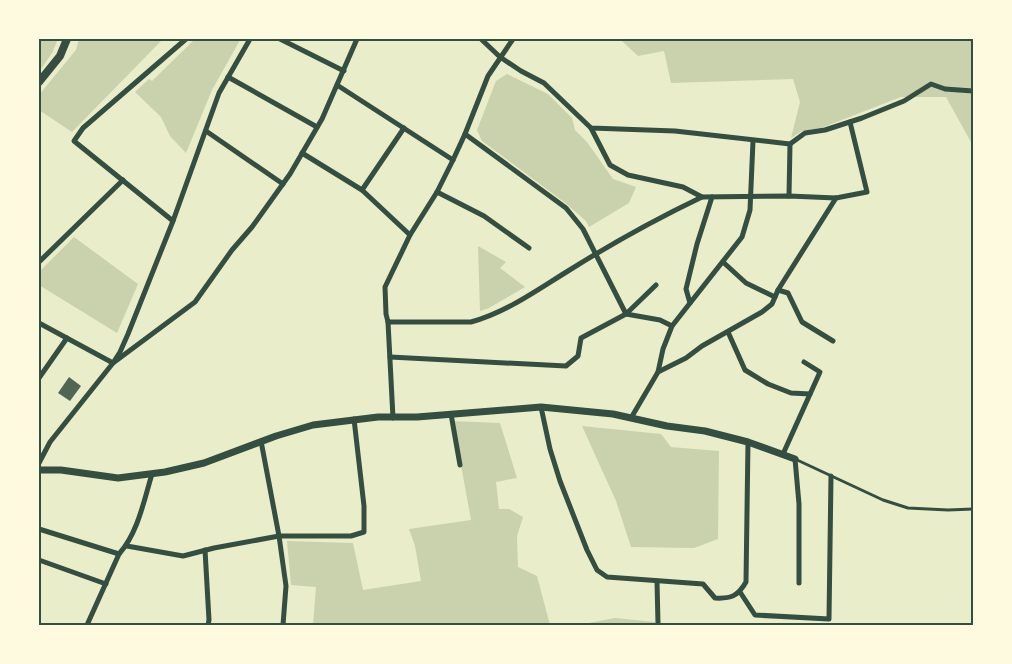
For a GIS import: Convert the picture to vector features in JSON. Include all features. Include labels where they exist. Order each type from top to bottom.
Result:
[{"type":"main road","points":[[39,82],[60,56],[67,39]]},
{"type":"street","points":[[173,221],[74,141],[83,128],[186,39]]},
{"type":"street","points":[[39,464],[50,442],[120,352],[173,221],[219,93],[250,39]]},
{"type":"street","points":[[280,39],[344,71]]},
{"type":"street","points":[[113,363],[195,302],[282,184],[302,153],[338,85],[357,39]]},
{"type":"street","points":[[481,39],[500,57],[544,84],[591,128],[610,164],[628,175],[684,187],[702,197]]},
{"type":"street","points":[[393,418],[388,322],[384,287],[410,235],[437,192],[454,160],[488,76],[513,39]]},
{"type":"street","points":[[228,77],[317,127]]},
{"type":"street","points":[[591,128],[676,132],[790,144],[805,133],[825,130],[850,122],[904,101],[931,84],[945,89],[973,91]]},
{"type":"street","points":[[338,85],[454,160]]},
{"type":"street","points":[[388,322],[471,322],[483,318],[520,302],[597,254],[663,216],[702,197],[789,196],[836,198],[867,192],[850,122]]},
{"type":"street","points":[[362,190],[404,128]]},
{"type":"street","points":[[206,131],[282,184]]},
{"type":"street","points":[[465,134],[566,208],[583,228],[597,254],[610,286],[626,314]]},
{"type":"street","points":[[631,418],[658,372],[663,349],[672,326],[742,237],[750,210],[753,140]]},
{"type":"street","points":[[789,196],[790,144]]},
{"type":"street","points":[[302,153],[362,190],[410,235]]},
{"type":"street","points":[[39,262],[123,180]]},
{"type":"street","points":[[437,192],[484,216],[529,248]]},
{"type":"street","points":[[690,303],[686,289],[697,244],[712,196]]},
{"type":"street","points":[[658,372],[686,358],[702,346],[762,312],[772,304],[778,290],[836,198]]},
{"type":"street","points":[[723,262],[746,283],[775,297]]},
{"type":"street","points":[[390,357],[566,366],[578,356],[581,338],[626,314],[656,285]]},
{"type":"street","points":[[778,290],[788,293],[802,322],[833,340]]},
{"type":"street","points":[[626,314],[660,320],[672,326]]},
{"type":"street","points":[[39,323],[113,363]]},
{"type":"street","points":[[728,332],[745,370],[768,384],[791,393],[810,394]]},
{"type":"street","points":[[39,378],[66,338]]},
{"type":"street","points":[[783,454],[820,372],[804,362]]},
{"type":"street","points":[[541,407],[550,449],[560,481],[596,570],[607,577],[703,584],[715,598],[727,599],[740,592],[746,582],[748,442]]},
{"type":"street","points":[[39,470],[61,470],[118,478],[152,474],[204,463],[261,441],[313,425],[354,419],[541,407],[613,414],[667,426],[705,431],[748,442],[795,459],[800,504],[800,583]]},
{"type":"street","points":[[450,414],[460,465]]},
{"type":"street","points":[[127,546],[183,556],[279,536],[351,536],[364,532],[364,506],[354,419]]},
{"type":"street","points":[[261,441],[279,536],[286,586],[284,625]]},
{"type":"street","points":[[87,625],[119,554],[127,546],[139,518],[152,474]]},
{"type":"street","points":[[740,592],[755,615],[829,619],[831,476]]},
{"type":"street","points":[[39,529],[119,554]]},
{"type":"street","points":[[205,550],[208,625]]},
{"type":"street","points":[[39,560],[106,584]]},
{"type":"street","points":[[657,581],[658,624]]},
{"type":"lane","points":[[795,459],[883,500],[908,508],[973,509]]},
{"type":"green space","points":[[39,39],[58,39],[52,53],[39,72]]},
{"type":"green space","points":[[79,39],[163,39],[72,132],[39,110],[39,95],[76,50]]},
{"type":"green space","points":[[195,39],[240,40],[212,90],[186,153],[170,136],[161,117],[135,92],[149,79],[152,81]]},
{"type":"green space","points":[[620,39],[973,39],[973,143],[946,97],[901,97],[821,128],[802,131],[791,138],[800,102],[793,79],[671,83],[664,51],[638,56]]},
{"type":"green space","points":[[507,74],[548,94],[572,118],[575,130],[587,142],[613,179],[636,187],[629,203],[589,227],[586,221],[564,202],[482,141],[477,130],[496,81]]},
{"type":"green space","points":[[74,237],[138,284],[117,333],[39,285],[39,272]]},
{"type":"green space","points":[[478,246],[506,262],[500,268],[525,287],[489,308],[480,311]]},
{"type":"green space","points":[[453,421],[500,423],[517,478],[496,482],[499,509],[509,509],[523,517],[517,536],[518,567],[537,576],[550,625],[313,625],[316,587],[291,585],[287,541],[353,543],[363,590],[421,581],[415,546],[409,529],[471,520]]},
{"type":"green space","points":[[582,426],[661,434],[671,447],[719,451],[718,539],[694,548],[631,547],[616,501]]},
{"type":"green space","points":[[615,618],[655,622],[655,625],[578,625]]},
{"type":"building","points":[[69,377],[81,386],[70,401],[58,393]]}]
